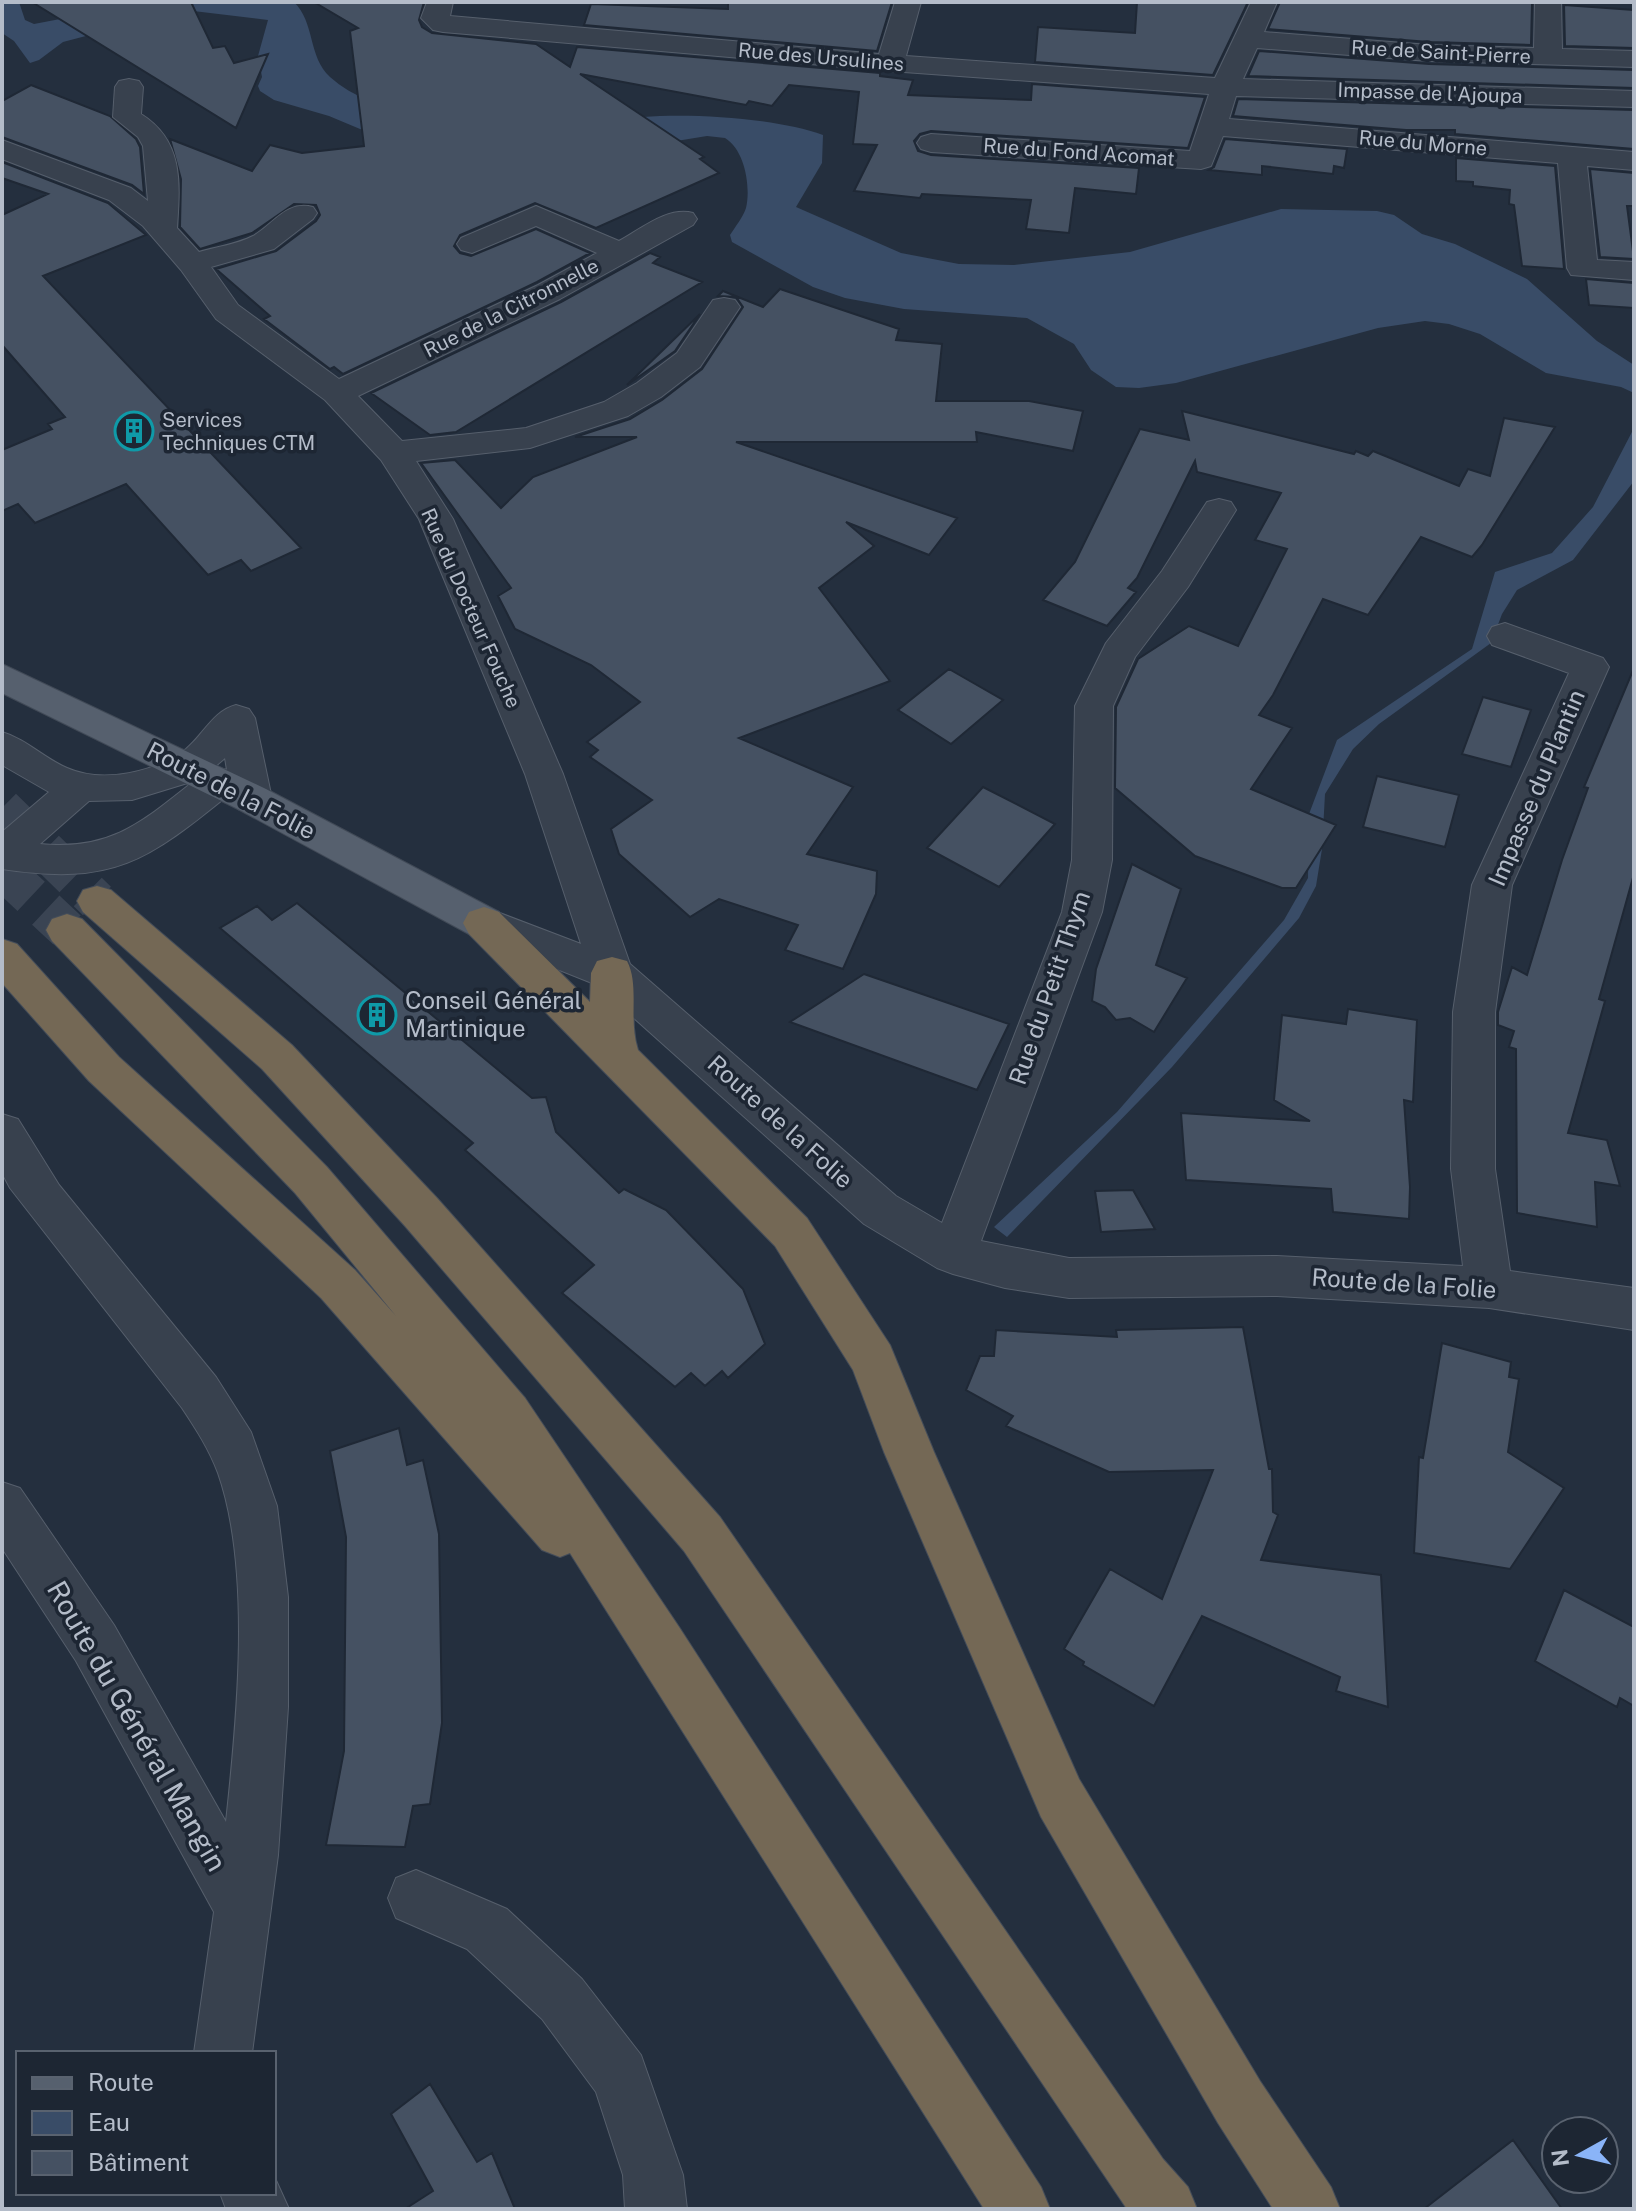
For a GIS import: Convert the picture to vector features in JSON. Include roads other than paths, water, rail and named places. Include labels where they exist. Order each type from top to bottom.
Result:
[{"type":"highway","points":[[1019,2209],[660,1645],[508,1414],[82,915],[277,1057],[421,1212],[702,1534],[1142,2180],[1166,2209]]},
{"type":"highway","points":[[484,923],[791,1232],[873,1360],[909,1452],[1060,1798],[1239,2102],[1309,2209]]},
{"type":"highway","points":[[2,955],[104,1069],[338,1284],[660,1645]]},
{"type":"highway","points":[[612,973],[610,1031],[619,1059]]},
{"type":"main road","name":"Route de la Folie","points":[[2,677],[220,783],[484,923]]},
{"type":"street","name":"Rue des Ursulines","points":[[440,2],[435,18],[443,24],[890,63],[1225,87]]},
{"type":"street","points":[[890,63],[908,2]]},
{"type":"street","name":"Rue du Fond Acomat","points":[[931,143],[1201,160],[1225,87],[1264,2]]},
{"type":"street","points":[[1548,2],[1548,57]]},
{"type":"street","name":"Rue de Saint-Pierre","points":[[1249,39],[1429,53],[1634,59]]},
{"type":"street","points":[[129,87],[127,117],[152,135],[158,153],[164,198],[162,228]]},
{"type":"street","name":"Impasse de l'Ajoupa","points":[[1225,87],[1634,99]]},
{"type":"street","name":"Rue du Morne","points":[[1212,127],[1342,135],[1634,161]]},
{"type":"street","name":"Rue du Docteur Fouche","points":[[2,149],[120,194],[162,228],[227,312],[337,393],[394,453],[436,519],[538,759],[612,973]]},
{"type":"street","points":[[1572,157],[1582,268],[1634,271]]},
{"type":"street","points":[[192,263],[263,243],[302,213]]},
{"type":"street","points":[[472,244],[536,215],[621,253]]},
{"type":"street","name":"Rue de la Citronnelle","points":[[337,393],[549,292],[682,219]]},
{"type":"street","points":[[394,453],[530,438],[616,409],[649,390],[689,360],[724,307]]},
{"type":"street","name":"Rue du Petit Thym","points":[[953,1254],[1082,912],[1092,860],[1094,706],[1119,652],[1175,579],[1219,510]]},
{"type":"street","name":"Impasse du Plantin","points":[[1489,1288],[1473,1169],[1474,1012],[1492,885],[1590,667],[1505,636]]},
{"type":"street","points":[[2,746],[58,780],[80,787],[220,783]]},
{"type":"street","points":[[2,854],[83,860],[103,856],[159,829],[220,783]]},
{"type":"street","points":[[2,854],[80,787]]},
{"type":"street","name":"Route de la Folie","points":[[484,923],[612,973],[880,1210],[953,1254],[1005,1268],[1069,1278],[1277,1276],[1489,1288],[1634,1309]]},
{"type":"street","points":[[2,1132],[40,1196],[220,1423],[243,1476],[255,1527],[263,1586],[262,1736],[223,2051]]},
{"type":"street","name":"Route du Général Mangin","points":[[2,1505],[95,1643],[243,1908]]},
{"type":"street","points":[[416,1898],[487,1929],[562,1999],[620,2076],[653,2175],[656,2209]]},
{"type":"water","points":[[2,2],[19,2],[25,20],[34,24],[149,2],[294,2],[305,19],[318,60],[330,77],[348,90],[390,108],[550,130],[584,128],[643,117],[685,116],[734,118],[804,129],[823,135],[822,163],[796,207],[901,253],[959,264],[1014,265],[1130,252],[1281,209],[1377,211],[1394,215],[1422,234],[1455,244],[1527,279],[1597,341],[1634,365],[1634,393],[1621,387],[1546,373],[1480,334],[1449,324],[1425,321],[1378,328],[1176,383],[1139,388],[1116,387],[1091,370],[1074,344],[1027,318],[904,309],[845,298],[813,287],[732,242],[730,235],[746,208],[748,190],[742,160],[725,138],[707,136],[621,150],[372,134],[329,116],[274,100],[260,91],[258,86],[262,77],[258,56],[268,20],[185,10],[63,42],[30,63],[14,41],[2,33]]},
{"type":"water","points":[[1634,428],[1634,481],[1573,560],[1517,590],[1502,614],[1491,643],[1379,724],[1353,749],[1325,794],[1316,886],[1299,918],[1172,1067],[1007,1237],[994,1227],[1117,1112],[1284,920],[1308,878],[1309,814],[1337,740],[1472,649],[1495,572],[1552,553],[1593,507]]},
{"type":"tunnel","points":[[2,808],[97,901]]},
{"type":"tunnel","points":[[2,869],[67,930]]},
{"type":"place","name":"Services Techniques CTM","points":[[134,431]]},
{"type":"place","name":"Conseil Général Martinique","points":[[377,1015]]}]
